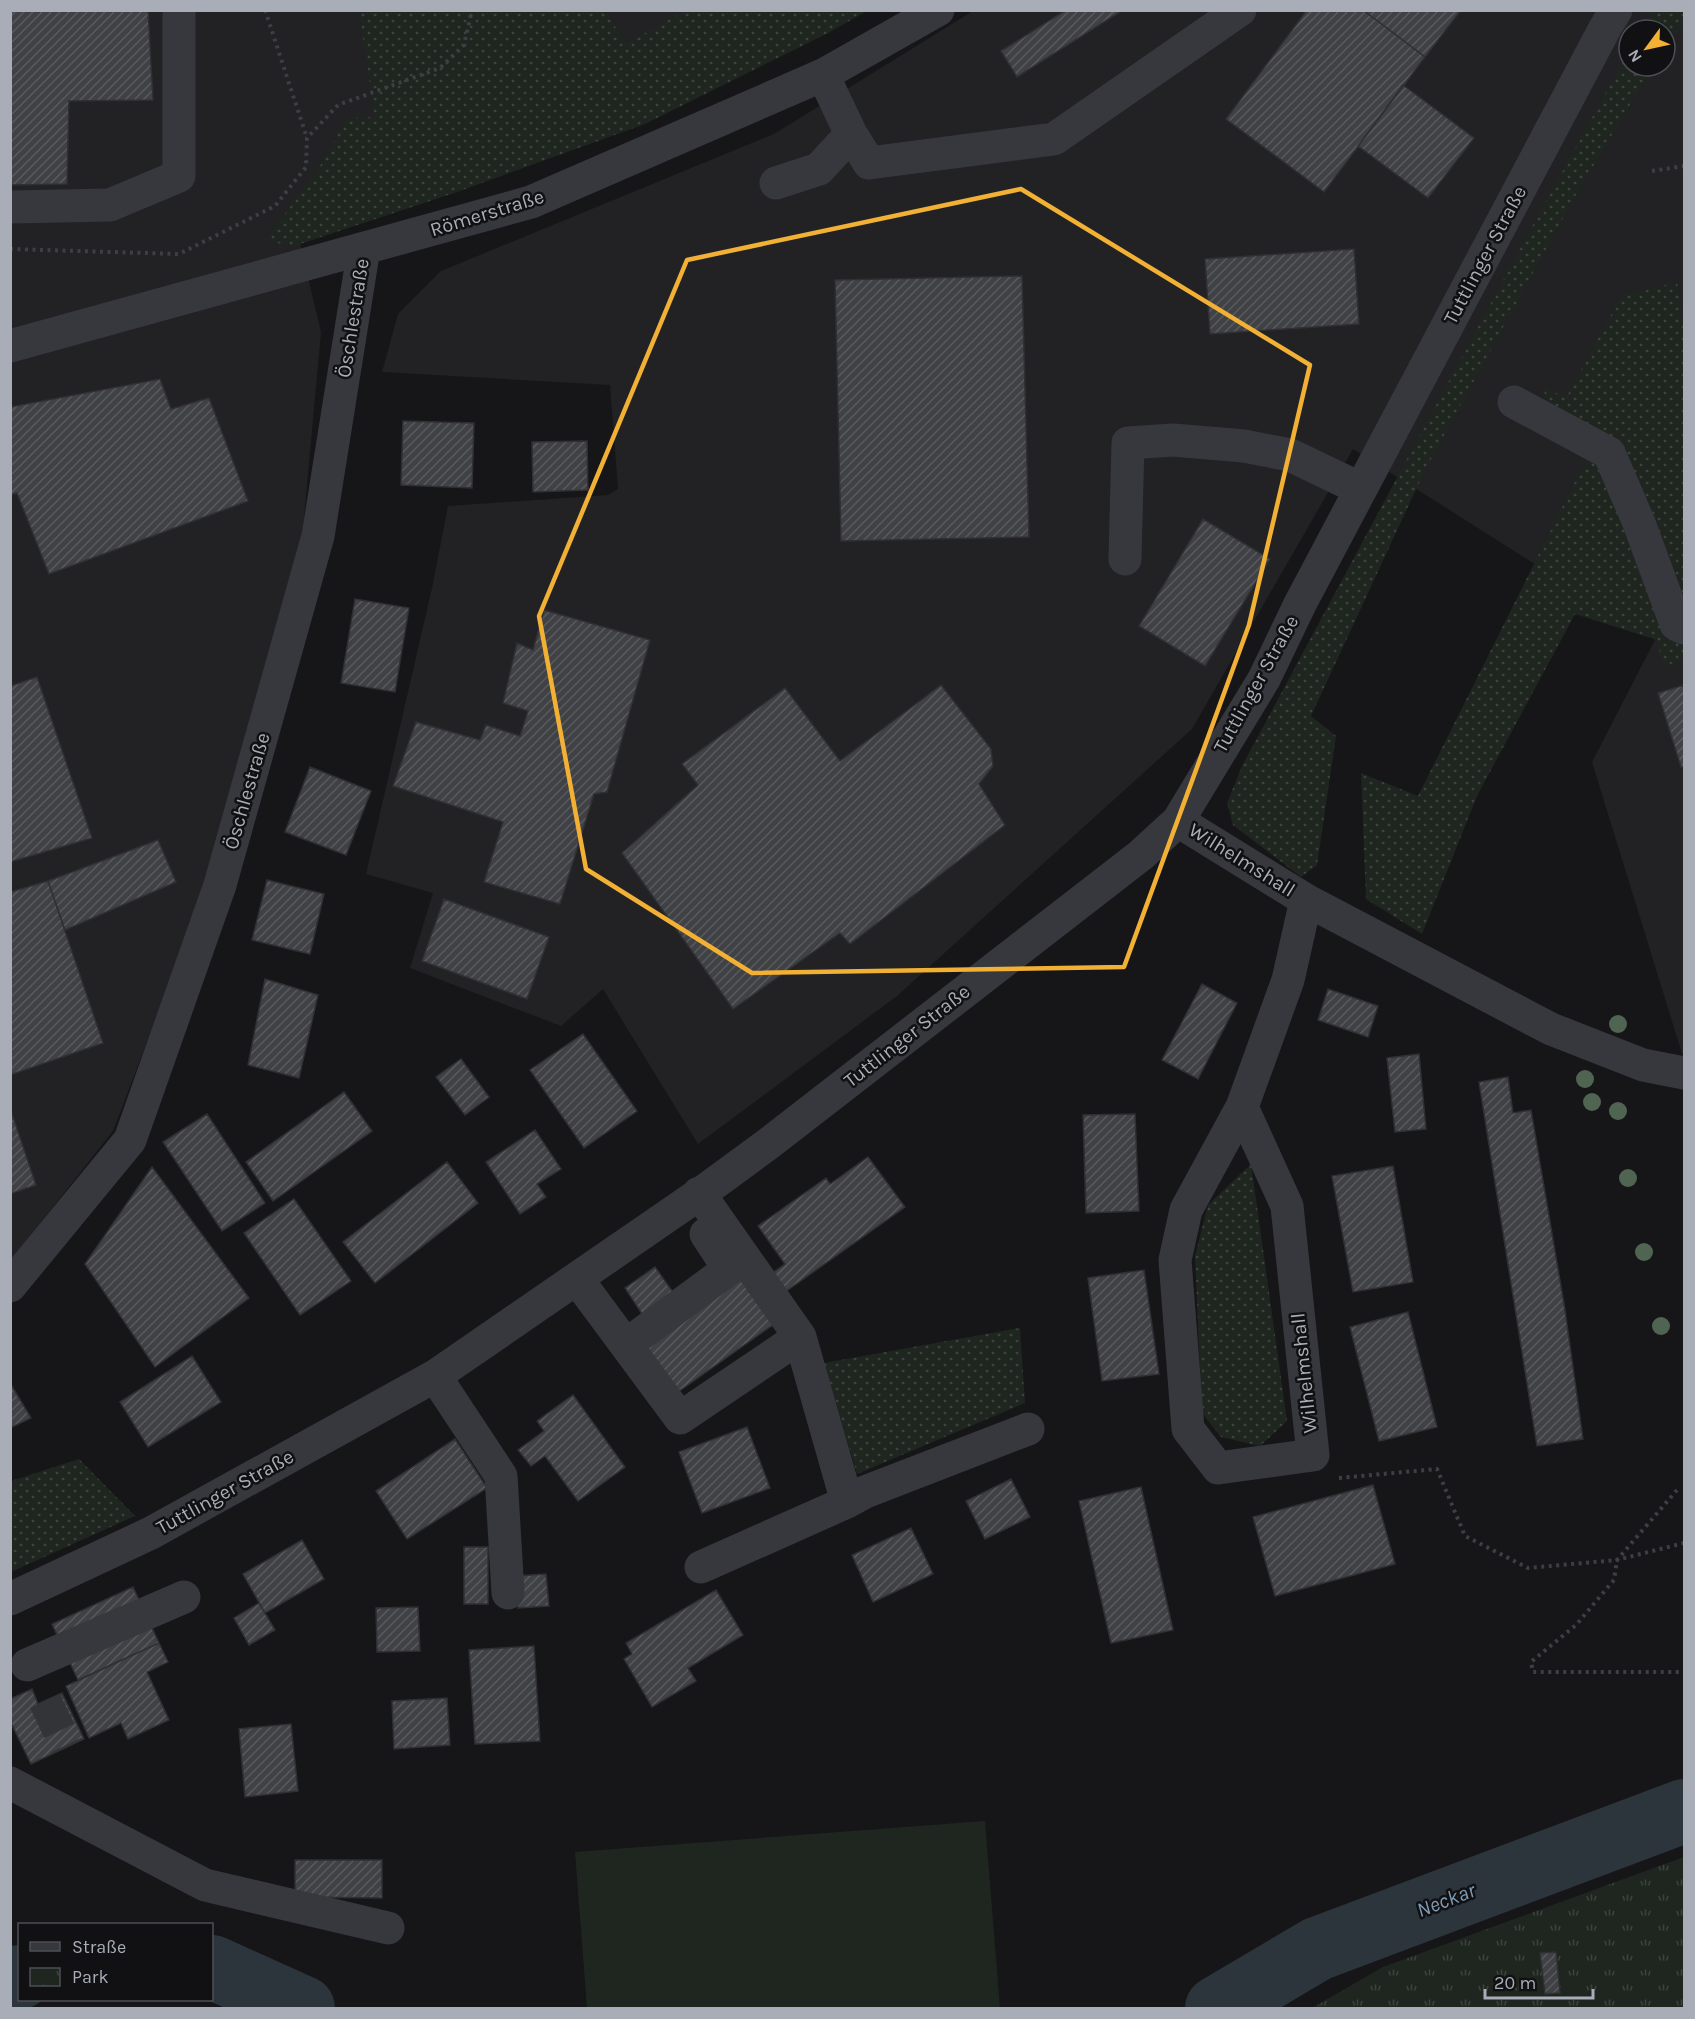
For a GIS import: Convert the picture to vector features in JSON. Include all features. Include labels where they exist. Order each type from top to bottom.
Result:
[{"type":"street","points":[[10,207],[110,205],[179,176],[179,10]]},
{"type":"street","name":"Römerstraße","points":[[10,346],[531,202],[824,75],[938,10]]},
{"type":"street","points":[[824,75],[851,134],[869,164],[1054,139],[1240,10]]},
{"type":"street","name":"Tuttlinger Straße","points":[[10,1599],[151,1533],[435,1376],[768,1144],[1115,876],[1178,820],[1264,679],[1300,604],[1612,12]]},
{"type":"street","points":[[777,183],[819,169],[851,134]]},
{"type":"street","name":"Öschlestraße","points":[[10,1286],[130,1140],[220,885],[318,536],[364,248]]},
{"type":"street","points":[[1514,402],[1609,453],[1639,524],[1676,624],[1684,627]]},
{"type":"street","points":[[1125,559],[1128,443],[1173,440],[1244,446],[1290,455],[1361,489]]},
{"type":"street","name":"Wilhelmshall","points":[[1178,820],[1306,900],[1551,1029],[1643,1065],[1684,1073]]},
{"type":"street","name":"Wilhelmshall","points":[[1242,1107],[1287,1206],[1312,1455],[1218,1468],[1188,1429],[1174,1260],[1186,1210],[1242,1107],[1288,980],[1306,900]]},
{"type":"street","points":[[692,1197],[800,1337],[847,1502]]},
{"type":"street","points":[[626,1345],[729,1269],[692,1197]]},
{"type":"street","points":[[577,1279],[680,1418],[800,1337]]},
{"type":"street","points":[[435,1376],[501,1476],[508,1593]]},
{"type":"street","points":[[701,1567],[865,1492],[1028,1429]]},
{"type":"street","points":[[27,1665],[184,1597]]},
{"type":"street","points":[[10,1783],[205,1885],[388,1928]]},
{"type":"path","points":[[10,249],[179,254],[275,206],[306,167],[307,138],[265,10]]},
{"type":"path","points":[[307,138],[338,105],[440,68],[464,45],[472,10]]},
{"type":"path","points":[[1652,171],[1684,166]]},
{"type":"path","points":[[1312,1455],[1335,1478],[1437,1469],[1465,1536],[1528,1568],[1617,1560],[1684,1543]]},
{"type":"path","points":[[1677,1490],[1617,1560],[1614,1580],[1576,1624],[1531,1662],[1533,1672],[1684,1672]]},
{"type":"highlighted area","points":[[1021,189],[1310,365],[1249,625],[1124,967],[752,973],[586,869],[539,616],[687,260]]},
{"type":"shaded area","points":[[11,11],[783,11],[294,218],[321,332],[302,539],[207,885],[113,1131],[11,1260]]},
{"type":"shaded area","points":[[973,11],[1684,11],[1684,1060],[1592,762],[1655,640],[1353,449],[1192,729],[897,996],[698,1144],[603,989],[561,1026],[410,968],[433,893],[366,874],[432,588],[448,506],[608,495],[618,489],[610,385],[382,372],[398,314],[441,271],[774,134]]},
{"type":"green space","points":[[1656,10],[1684,11],[1684,22],[1677,31],[1677,18],[1650,18]]},
{"type":"green space","points":[[359,11],[605,11],[626,44],[684,11],[867,11],[828,33],[645,124],[457,192],[294,246],[265,241],[319,168],[347,118],[375,117]]},
{"type":"green space","points":[[1617,73],[1617,78],[1646,78],[1574,198],[1425,470],[1311,716],[1336,736],[1317,865],[1301,877],[1233,825],[1227,803],[1242,766]]},
{"type":"green space","points":[[1677,282],[1684,334],[1684,659],[1663,667],[1657,640],[1575,614],[1477,796],[1422,934],[1366,899],[1361,773],[1418,796],[1579,474],[1603,434],[1547,403],[1543,386],[1566,398],[1621,297]]},
{"type":"green space","points":[[1251,1164],[1287,1421],[1260,1446],[1221,1437],[1202,1413],[1195,1256],[1208,1205]]},
{"type":"green space","points":[[1020,1328],[1025,1403],[857,1474],[824,1363]]},
{"type":"green space","points":[[79,1459],[135,1516],[11,1572],[11,1481]]},
{"type":"green space","points":[[985,1821],[1000,2008],[587,2008],[575,1852]]},
{"type":"green space","points":[[1684,1857],[1684,2008],[1312,2008],[1383,1967]]},
{"type":"building","points":[[10,10],[148,10],[153,100],[69,101],[67,184],[10,185]]},
{"type":"building","points":[[1066,10],[1123,10],[1017,77],[1001,51]]},
{"type":"building","points":[[1307,10],[1363,10],[1425,57],[1324,192],[1226,119]]},
{"type":"building","points":[[1363,10],[1461,10],[1425,57]]},
{"type":"building","points":[[1403,85],[1474,138],[1428,198],[1358,146]]},
{"type":"building","points":[[1354,249],[1359,324],[1210,334],[1205,259]]},
{"type":"building","points":[[1022,276],[1029,537],[841,541],[835,280]]},
{"type":"building","points":[[160,379],[171,409],[209,398],[248,501],[49,574],[17,493],[10,495],[10,407]]},
{"type":"building","points":[[403,421],[474,423],[472,488],[401,485]]},
{"type":"building","points":[[587,441],[588,490],[533,492],[532,442]]},
{"type":"building","points":[[1203,519],[1270,559],[1205,666],[1139,626]]},
{"type":"building","points":[[355,599],[409,608],[395,692],[341,683]]},
{"type":"building","points":[[544,610],[650,640],[607,792],[594,794],[560,904],[484,882],[503,822],[393,786],[416,722],[480,740],[486,725],[520,736],[528,711],[503,703],[517,643],[533,650]]},
{"type":"building","points":[[37,677],[92,838],[10,862],[10,686]]},
{"type":"building","points":[[941,685],[991,749],[993,766],[979,784],[1005,825],[850,944],[840,933],[733,1009],[622,853],[698,785],[682,764],[785,688],[840,761]]},
{"type":"building","points":[[1684,685],[1684,766],[1681,767],[1658,693]]},
{"type":"building","points":[[310,767],[371,791],[346,855],[285,832]]},
{"type":"building","points":[[158,840],[176,882],[65,930],[48,881]]},
{"type":"building","points":[[267,880],[324,894],[310,954],[252,940]]},
{"type":"building","points":[[48,881],[103,1043],[10,1075],[10,892]]},
{"type":"building","points":[[444,899],[549,937],[527,999],[422,961]]},
{"type":"building","points":[[265,979],[318,995],[299,1078],[248,1065]]},
{"type":"building","points":[[1202,984],[1237,1003],[1198,1079],[1162,1060]]},
{"type":"building","points":[[1328,989],[1378,1006],[1368,1037],[1318,1020]]},
{"type":"building","points":[[583,1034],[637,1111],[584,1148],[530,1070]]},
{"type":"building","points":[[1419,1054],[1426,1129],[1395,1132],[1387,1058]]},
{"type":"building","points":[[461,1059],[489,1097],[465,1115],[436,1077]]},
{"type":"building","points":[[1508,1077],[1513,1113],[1531,1110],[1565,1310],[1583,1439],[1537,1446],[1479,1082]]},
{"type":"building","points":[[344,1092],[372,1131],[273,1201],[246,1162]]},
{"type":"building","points":[[10,1108],[36,1185],[10,1194]]},
{"type":"building","points":[[207,1114],[265,1203],[222,1231],[163,1142]]},
{"type":"building","points":[[1135,1114],[1139,1211],[1086,1213],[1083,1115]]},
{"type":"building","points":[[535,1130],[561,1169],[537,1184],[546,1197],[520,1214],[486,1162]]},
{"type":"building","points":[[868,1157],[905,1207],[785,1292],[771,1274],[785,1264],[758,1226],[826,1178],[830,1184]]},
{"type":"building","points":[[447,1162],[478,1203],[375,1283],[343,1242]]},
{"type":"building","points":[[1393,1166],[1413,1282],[1353,1292],[1332,1176]]},
{"type":"building","points":[[152,1167],[249,1298],[155,1367],[85,1264]]},
{"type":"building","points":[[294,1199],[351,1281],[300,1315],[244,1233]]},
{"type":"building","points":[[655,1267],[675,1295],[644,1317],[625,1288]]},
{"type":"building","points":[[1144,1270],[1159,1374],[1102,1381],[1088,1278]]},
{"type":"building","points":[[743,1274],[777,1322],[678,1392],[644,1345]]},
{"type":"building","points":[[1408,1312],[1437,1427],[1379,1441],[1350,1327]]},
{"type":"building","points":[[192,1356],[221,1402],[148,1447],[120,1402]]},
{"type":"building","points":[[10,1383],[31,1418],[10,1428]]},
{"type":"building","points":[[573,1395],[625,1467],[578,1501],[545,1456],[531,1466],[518,1450],[544,1431],[537,1421]]},
{"type":"building","points":[[747,1427],[770,1488],[702,1513],[679,1452]]},
{"type":"building","points":[[455,1439],[487,1488],[407,1539],[376,1491]]},
{"type":"building","points":[[1011,1479],[1030,1517],[985,1539],[966,1501]]},
{"type":"building","points":[[1373,1485],[1395,1564],[1275,1596],[1253,1517]]},
{"type":"building","points":[[1141,1487],[1173,1630],[1111,1643],[1079,1501]]},
{"type":"building","points":[[911,1528],[933,1574],[873,1602],[852,1555]]},
{"type":"building","points":[[302,1540],[324,1579],[265,1613],[243,1574]]},
{"type":"building","points":[[464,1547],[488,1547],[488,1604],[464,1604]]},
{"type":"building","points":[[546,1574],[549,1606],[518,1608],[516,1576]]},
{"type":"building","points":[[133,1587],[159,1643],[78,1680],[52,1624]]},
{"type":"building","points":[[716,1590],[743,1635],[688,1668],[696,1681],[652,1707],[624,1659],[632,1654],[626,1643]]},
{"type":"building","points":[[259,1603],[275,1630],[249,1645],[234,1618]]},
{"type":"building","points":[[418,1607],[420,1651],[377,1652],[376,1608]]},
{"type":"building","points":[[159,1643],[168,1662],[147,1672],[169,1720],[128,1739],[121,1723],[89,1738],[66,1686]]},
{"type":"building","points":[[534,1646],[540,1741],[475,1744],[469,1650]]},
{"type":"building","points":[[32,1689],[38,1704],[62,1693],[84,1739],[31,1764],[10,1721],[10,1699]]},
{"type":"building","points":[[447,1698],[450,1745],[394,1749],[392,1701]]},
{"type":"building","points":[[291,1724],[298,1791],[245,1797],[239,1729]]},
{"type":"building","points":[[295,1860],[382,1860],[382,1898],[295,1897]]},
{"type":"building","points":[[1556,1952],[1560,1993],[1545,1994],[1540,1953]]},
{"type":"waterway","name":"Neckar","points":[[1217,2008],[1317,1949],[1684,1811]]},
{"type":"waterway","name":"Neckar","points":[[213,1967],[303,2008]]},
{"type":"waterway","name":"Neckar","points":[[10,1978],[18,1977]]},
{"type":"tunnel","points":[[45,1701],[67,1747]]}]
